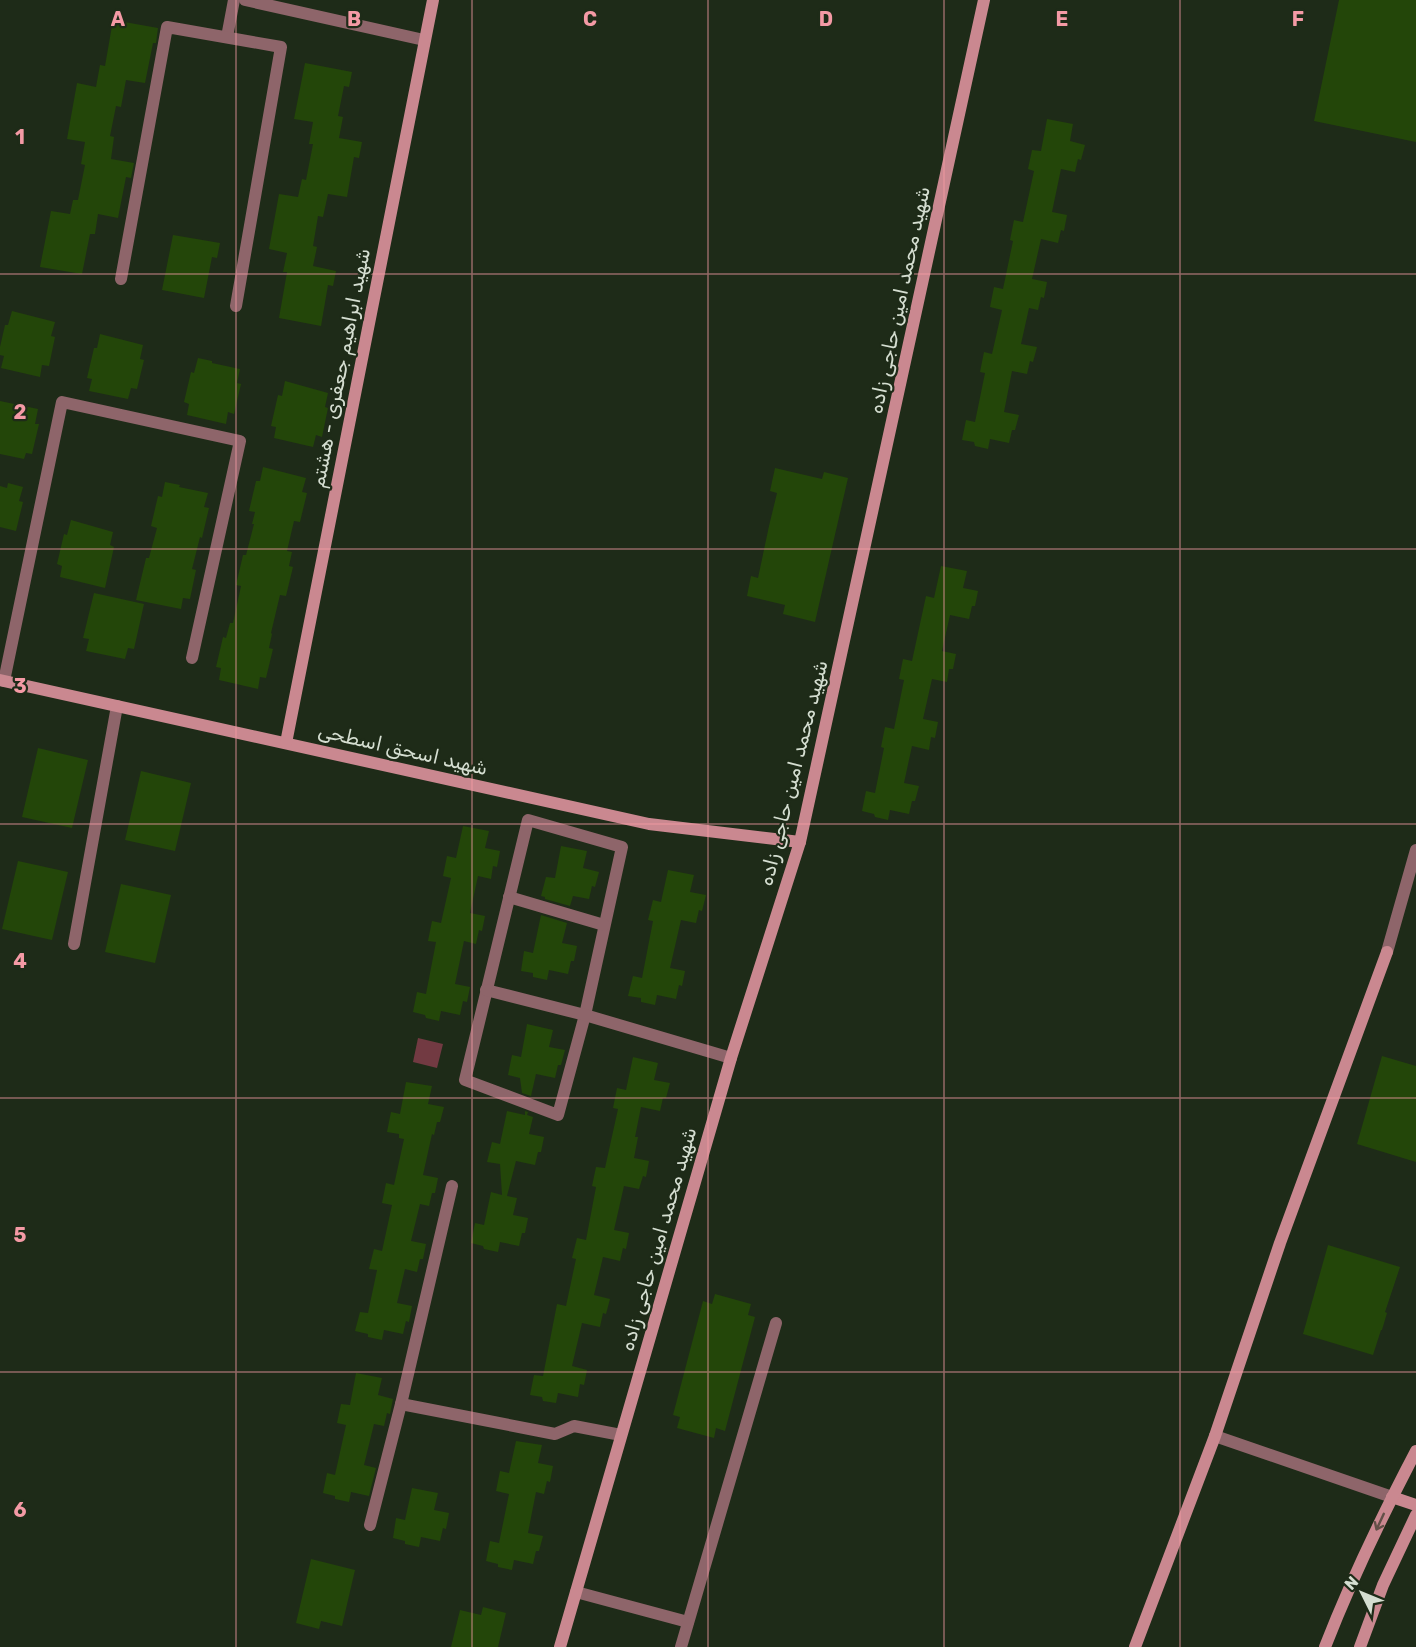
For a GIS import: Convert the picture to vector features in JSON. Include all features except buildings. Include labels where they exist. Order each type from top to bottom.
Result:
[{"type":"street","points":[[227,37],[234,0]]},
{"type":"street","points":[[245,0],[424,40]]},
{"type":"street","name":"شهید ابراهیم جعفری - هشتم","points":[[286,743],[432,0]]},
{"type":"street","name":"شهید محمد امین حاجی زاده","points":[[560,1647],[731,1058],[800,842],[984,0]]},
{"type":"street","points":[[122,279],[167,27],[281,47],[236,306]]},
{"type":"street","points":[[2,680],[62,402],[240,441],[192,658]]},
{"type":"street","name":"شهید اسحق اسطحی","points":[[2,680],[649,824],[800,842]]},
{"type":"street","points":[[75,944],[117,706]]},
{"type":"street","points":[[528,820],[622,847],[604,925],[585,1015],[558,1115],[465,1080],[528,820]]},
{"type":"street","points":[[1135,1647],[1215,1436],[1280,1243],[1387,952],[1416,850]]},
{"type":"street","points":[[509,897],[604,925]]},
{"type":"street","points":[[486,990],[585,1015],[731,1058]]},
{"type":"street","points":[[370,1525],[452,1186]]},
{"type":"street","points":[[681,1647],[776,1323]]},
{"type":"street","points":[[401,1404],[555,1434],[574,1426],[621,1435]]},
{"type":"street","points":[[1215,1436],[1416,1505]]},
{"type":"street","points":[[1325,1647],[1337,1615],[1416,1451]]},
{"type":"street","points":[[1360,1647],[1383,1585],[1416,1515]]},
{"type":"street","points":[[576,1592],[688,1623]]},
{"type":"shaded area","points":[[418,1038],[443,1044],[437,1068],[413,1062]]}]
